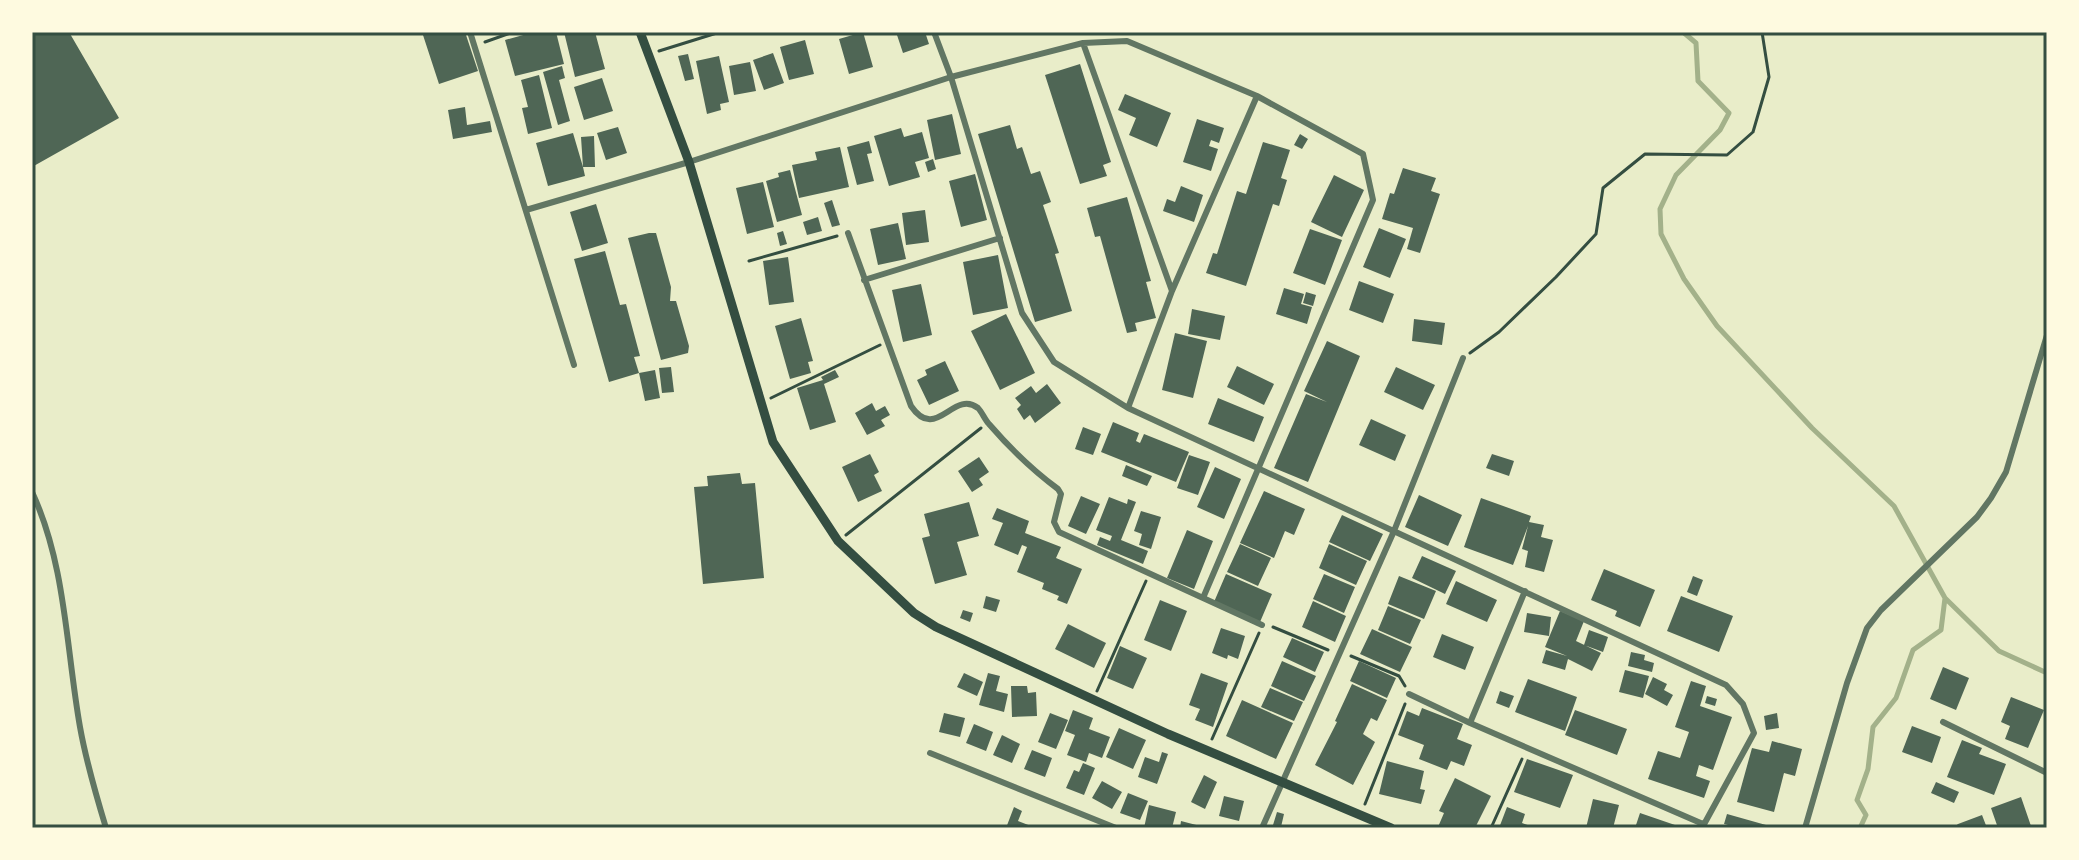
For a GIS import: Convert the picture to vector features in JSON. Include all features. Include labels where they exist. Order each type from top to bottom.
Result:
[{"type":"main road","points":[[640,32],[689,162],[773,442],[838,541],[914,613],[936,627],[1283,784],[1391,828]]},
{"type":"street","points":[[470,32],[574,365]]},
{"type":"street","points":[[934,32],[951,77],[1022,313],[1054,362],[1128,408],[1726,685],[1743,704],[1754,733],[1702,826],[1409,694]]},
{"type":"street","points":[[526,210],[689,162],[951,77],[1083,43],[1127,41],[1257,96],[1363,154],[1373,200],[1203,598]]},
{"type":"street","points":[[1083,43],[1172,291]]},
{"type":"street","points":[[1128,408],[1172,291],[1257,96]]},
{"type":"street","points":[[848,233],[911,406],[918,415],[925,420],[935,419],[955,407],[970,405],[978,409],[987,423],[1058,489],[1061,494],[1054,522],[1059,532],[1262,625]]},
{"type":"street","points":[[864,280],[1000,238]]},
{"type":"street","points":[[1805,828],[1843,694],[1867,628],[1991,498],[2006,472],[2047,335]]},
{"type":"street","points":[[1262,828],[1394,531],[1463,358]]},
{"type":"street","points":[[32,492],[41,511],[55,561],[80,727],[106,828]]},
{"type":"street","points":[[1470,723],[1525,591]]},
{"type":"street","points":[[1943,722],[2047,773]]},
{"type":"street","points":[[930,753],[1116,828]]},
{"type":"path","points":[[474,45],[513,32]]},
{"type":"path","points":[[649,54],[720,32]]},
{"type":"path","points":[[1463,358],[1499,332],[1596,234],[1603,188],[1645,154],[1727,155],[1753,132],[1769,77],[1762,32]]},
{"type":"path","points":[[749,261],[848,233]]},
{"type":"path","points":[[761,403],[887,342]]},
{"type":"path","points":[[838,541],[987,423]]},
{"type":"path","points":[[1093,700],[1149,573]]},
{"type":"path","points":[[1207,750],[1262,625],[1267,624],[1340,655],[1359,657],[1399,676],[1409,694],[1360,815]]},
{"type":"path","points":[[1491,828],[1527,748]]},
{"type":"building","points":[[32,32],[69,32],[119,118],[32,167]]},
{"type":"building","points":[[422,32],[465,32],[478,71],[439,84]]},
{"type":"building","points":[[534,32],[556,32],[564,64],[515,76],[505,40]]},
{"type":"building","points":[[564,32],[595,32],[605,69],[575,77]]},
{"type":"building","points":[[863,32],[873,67],[849,74],[839,39]]},
{"type":"building","points":[[896,32],[925,32],[929,44],[903,53]]},
{"type":"building","points":[[805,40],[814,74],[789,80],[780,47]]},
{"type":"building","points":[[773,53],[784,83],[764,90],[753,60]]},
{"type":"building","points":[[688,54],[694,79],[685,81],[678,56]]},
{"type":"building","points":[[719,56],[729,102],[720,104],[721,110],[707,114],[696,61]]},
{"type":"building","points":[[750,62],[756,91],[734,95],[729,66]]},
{"type":"building","points":[[1080,64],[1111,162],[1103,165],[1107,176],[1080,184],[1045,75]]},
{"type":"building","points":[[562,66],[565,78],[559,80],[570,121],[558,125],[543,72]]},
{"type":"building","points":[[539,75],[552,128],[528,134],[522,108],[528,107],[521,80]]},
{"type":"building","points":[[602,78],[613,111],[584,120],[574,87]]},
{"type":"building","points":[[1125,94],[1171,113],[1157,147],[1129,135],[1136,118],[1118,110]]},
{"type":"building","points":[[465,107],[467,125],[490,121],[492,132],[453,139],[448,110]]},
{"type":"building","points":[[952,114],[961,154],[935,160],[927,120]]},
{"type":"building","points":[[1197,119],[1224,128],[1219,143],[1211,140],[1209,146],[1218,149],[1211,171],[1183,162]]},
{"type":"building","points":[[1010,125],[1017,149],[1022,147],[1031,174],[1040,171],[1051,202],[1043,205],[1059,253],[1055,254],[1072,311],[1035,322],[978,134]]},
{"type":"building","points":[[618,127],[627,153],[606,160],[597,133]]},
{"type":"building","points":[[901,128],[904,137],[922,132],[929,158],[915,162],[920,177],[889,186],[874,136]]},
{"type":"building","points":[[573,133],[585,176],[548,186],[536,143]]},
{"type":"building","points":[[1300,134],[1308,139],[1302,149],[1294,145]]},
{"type":"building","points":[[594,136],[595,167],[583,167],[581,137]]},
{"type":"building","points":[[869,141],[872,153],[867,154],[874,181],[857,185],[847,147]]},
{"type":"building","points":[[1263,142],[1290,150],[1281,178],[1287,180],[1279,206],[1273,204],[1246,286],[1206,273],[1213,253],[1217,254],[1237,191],[1246,194]]},
{"type":"building","points":[[840,147],[849,187],[799,198],[792,165],[817,160],[815,152]]},
{"type":"building","points":[[933,159],[936,169],[928,172],[925,162]]},
{"type":"building","points":[[1403,168],[1436,178],[1431,191],[1440,194],[1420,253],[1407,249],[1413,228],[1382,219],[1390,193],[1394,194]]},
{"type":"building","points":[[790,170],[802,215],[777,222],[766,181]]},
{"type":"building","points":[[975,174],[987,220],[961,227],[949,181]]},
{"type":"building","points":[[1334,175],[1364,190],[1342,237],[1311,222]]},
{"type":"building","points":[[763,182],[774,227],[747,234],[736,188]]},
{"type":"building","points":[[1181,186],[1203,195],[1194,222],[1163,211],[1167,199],[1175,202]]},
{"type":"building","points":[[1127,197],[1151,281],[1146,282],[1156,318],[1135,323],[1137,331],[1127,333],[1100,236],[1095,237],[1087,208]]},
{"type":"building","points":[[832,200],[840,225],[832,227],[824,203]]},
{"type":"building","points":[[596,204],[608,243],[582,251],[570,212]]},
{"type":"building","points":[[925,210],[929,242],[906,245],[902,213]]},
{"type":"building","points":[[818,217],[822,231],[807,235],[803,222]]},
{"type":"building","points":[[898,223],[906,259],[878,265],[870,229]]},
{"type":"building","points":[[1379,228],[1406,239],[1390,278],[1363,267]]},
{"type":"building","points":[[1310,229],[1342,240],[1325,285],[1293,273]]},
{"type":"building","points":[[783,231],[787,244],[780,246],[777,233]]},
{"type":"building","points":[[656,233],[671,287],[670,301],[676,301],[689,346],[688,353],[661,360],[628,238]]},
{"type":"building","points":[[605,251],[620,305],[626,304],[640,356],[634,357],[639,373],[609,382],[574,259]]},
{"type":"building","points":[[998,255],[1008,308],[973,315],[963,262]]},
{"type":"building","points":[[788,257],[794,302],[769,305],[763,261]]},
{"type":"building","points":[[1359,281],[1394,294],[1383,323],[1349,310]]},
{"type":"building","points":[[921,284],[932,335],[903,342],[892,290]]},
{"type":"building","points":[[1284,288],[1304,294],[1301,304],[1312,307],[1307,324],[1276,314]]},
{"type":"building","points":[[1306,292],[1316,295],[1313,306],[1303,303]]},
{"type":"building","points":[[1192,309],[1225,316],[1220,340],[1188,334]]},
{"type":"building","points":[[1006,314],[1035,373],[1000,390],[971,331]]},
{"type":"building","points":[[801,318],[813,361],[808,362],[811,373],[790,379],[775,326]]},
{"type":"building","points":[[1414,319],[1445,323],[1442,345],[1412,341]]},
{"type":"building","points":[[1175,333],[1207,341],[1193,398],[1162,390]]},
{"type":"building","points":[[1327,341],[1360,356],[1308,482],[1274,468],[1306,394],[1327,402],[1304,391]]},
{"type":"building","points":[[945,361],[959,391],[929,405],[917,380],[927,375],[925,370]]},
{"type":"building","points":[[1237,366],[1274,384],[1264,405],[1227,387]]},
{"type":"building","points":[[671,367],[674,392],[662,393],[659,368]]},
{"type":"building","points":[[1396,367],[1435,385],[1423,410],[1384,392]]},
{"type":"building","points":[[655,370],[660,398],[645,401],[639,373]]},
{"type":"building","points":[[835,370],[839,377],[824,384],[836,422],[810,430],[797,388],[823,380],[821,377]]},
{"type":"building","points":[[1047,384],[1061,403],[1035,423],[1030,415],[1024,420],[1017,409],[1021,405],[1015,398],[1031,386],[1036,393]]},
{"type":"building","points":[[1218,398],[1264,417],[1254,442],[1208,424]]},
{"type":"building","points":[[872,403],[876,411],[885,406],[890,415],[881,420],[885,426],[867,435],[855,413]]},
{"type":"building","points":[[1371,419],[1406,435],[1395,461],[1359,445]]},
{"type":"building","points":[[1113,422],[1139,433],[1136,441],[1140,443],[1144,434],[1189,452],[1176,482],[1101,452]]},
{"type":"building","points":[[1083,427],[1101,434],[1093,455],[1075,449]]},
{"type":"building","points":[[870,454],[879,472],[874,475],[882,491],[858,502],[842,467]]},
{"type":"building","points":[[1492,454],[1514,461],[1509,476],[1486,468]]},
{"type":"building","points":[[1189,455],[1210,462],[1198,495],[1177,488]]},
{"type":"building","points":[[979,457],[989,472],[979,479],[983,485],[972,492],[958,471]]},
{"type":"building","points":[[1126,465],[1152,476],[1147,486],[1122,476]]},
{"type":"building","points":[[1215,467],[1241,479],[1224,519],[1197,507]]},
{"type":"building","points":[[740,473],[742,484],[755,483],[764,578],[703,584],[694,487],[708,486],[707,476]]},
{"type":"building","points":[[1264,491],[1305,509],[1294,535],[1285,531],[1274,558],[1240,543]]},
{"type":"building","points":[[1419,495],[1462,515],[1448,546],[1405,527]]},
{"type":"building","points":[[1081,496],[1100,504],[1086,534],[1068,526]]},
{"type":"building","points":[[1109,497],[1127,504],[1128,499],[1136,502],[1121,540],[1148,551],[1143,564],[1097,545],[1100,537],[1110,541],[1112,536],[1096,530]]},
{"type":"building","points":[[1481,498],[1531,516],[1529,522],[1544,525],[1541,537],[1553,540],[1544,572],[1525,567],[1528,551],[1522,549],[1528,526],[1513,565],[1464,547]]},
{"type":"building","points":[[969,502],[979,536],[957,542],[967,575],[935,584],[922,538],[930,536],[924,514]]},
{"type":"building","points":[[997,508],[1029,521],[1025,533],[1061,547],[1056,558],[1082,569],[1067,604],[1057,600],[1059,596],[1042,589],[1044,583],[1017,572],[1027,547],[1022,545],[1018,555],[994,545],[1003,523],[992,519]]},
{"type":"building","points":[[1141,511],[1161,517],[1151,549],[1139,545],[1142,534],[1134,531]]},
{"type":"building","points":[[1342,515],[1383,534],[1370,561],[1329,542]]},
{"type":"building","points":[[1187,530],[1213,541],[1194,589],[1167,578]]},
{"type":"building","points":[[1240,544],[1271,558],[1258,586],[1227,572]]},
{"type":"building","points":[[1329,544],[1367,561],[1356,585],[1319,568]]},
{"type":"building","points":[[1422,556],[1456,571],[1445,594],[1412,578]]},
{"type":"building","points":[[1604,569],[1655,590],[1640,627],[1615,616],[1617,611],[1591,600]]},
{"type":"building","points":[[1226,574],[1272,594],[1260,622],[1214,602]]},
{"type":"building","points":[[1324,574],[1355,587],[1344,613],[1313,599]]},
{"type":"building","points":[[1399,576],[1436,591],[1424,619],[1388,604]]},
{"type":"building","points":[[1693,576],[1703,580],[1697,596],[1687,592]]},
{"type":"building","points":[[1456,581],[1497,600],[1487,622],[1446,604]]},
{"type":"building","points":[[986,596],[1000,600],[996,612],[983,608]]},
{"type":"building","points":[[1681,596],[1733,616],[1719,652],[1667,631]]},
{"type":"building","points":[[1160,600],[1187,611],[1171,651],[1144,640]]},
{"type":"building","points":[[1313,601],[1346,616],[1335,642],[1302,627]]},
{"type":"building","points":[[1388,606],[1421,620],[1410,644],[1378,630]]},
{"type":"building","points":[[963,610],[973,613],[970,622],[960,618]]},
{"type":"building","points":[[1560,611],[1584,621],[1576,641],[1601,653],[1592,671],[1568,659],[1565,670],[1542,663],[1546,650],[1567,656],[1545,647]]},
{"type":"building","points":[[1527,613],[1551,617],[1549,636],[1524,632]]},
{"type":"building","points":[[1068,624],[1106,643],[1094,668],[1055,649]]},
{"type":"building","points":[[1221,628],[1245,636],[1238,659],[1228,655],[1227,659],[1212,653]]},
{"type":"building","points":[[1372,629],[1412,647],[1400,672],[1360,654]]},
{"type":"building","points":[[1589,630],[1608,637],[1603,652],[1584,645]]},
{"type":"building","points":[[1442,634],[1474,647],[1465,670],[1433,657]]},
{"type":"building","points":[[1292,638],[1324,652],[1315,672],[1283,657]]},
{"type":"building","points":[[1120,646],[1147,658],[1133,689],[1107,678]]},
{"type":"building","points":[[1631,652],[1645,655],[1644,660],[1654,663],[1652,672],[1628,666]]},
{"type":"building","points":[[1282,661],[1316,676],[1304,701],[1271,686]]},
{"type":"building","points":[[1359,661],[1396,678],[1387,698],[1350,681]]},
{"type":"building","points":[[1943,667],[1969,678],[1956,710],[1930,699]]},
{"type":"building","points":[[1625,670],[1649,676],[1643,698],[1619,692]]},
{"type":"building","points":[[964,673],[983,682],[977,696],[957,687]]},
{"type":"building","points":[[988,673],[1000,676],[996,691],[1008,694],[1004,712],[979,705]]},
{"type":"building","points":[[1201,673],[1228,683],[1213,727],[1195,720],[1200,709],[1189,705]]},
{"type":"building","points":[[1653,677],[1667,684],[1664,690],[1673,695],[1667,706],[1645,694]]},
{"type":"building","points":[[1528,679],[1577,697],[1565,731],[1515,712]]},
{"type":"building","points":[[1691,681],[1706,686],[1700,706],[1732,717],[1713,770],[1699,765],[1696,776],[1710,781],[1704,798],[1648,779],[1658,751],[1680,758],[1689,732],[1675,727]]},
{"type":"building","points":[[1352,684],[1387,700],[1377,721],[1371,718],[1363,734],[1375,742],[1353,785],[1315,765]]},
{"type":"building","points":[[1011,686],[1027,686],[1028,693],[1036,692],[1037,716],[1012,717]]},
{"type":"building","points":[[1270,688],[1303,702],[1294,721],[1261,707]]},
{"type":"building","points":[[1500,691],[1514,696],[1509,708],[1496,703]]},
{"type":"building","points":[[1707,696],[1717,699],[1715,706],[1705,703]]},
{"type":"building","points":[[2011,697],[2044,710],[2028,748],[2005,739],[2010,726],[2001,722]]},
{"type":"building","points":[[1242,700],[1293,723],[1276,759],[1226,736]]},
{"type":"building","points":[[1422,708],[1463,724],[1457,739],[1472,745],[1464,766],[1451,761],[1447,770],[1419,759],[1424,745],[1398,735],[1407,711],[1419,716]]},
{"type":"building","points":[[1073,710],[1093,718],[1089,729],[1110,737],[1102,758],[1089,753],[1086,762],[1067,755],[1075,735],[1065,731]]},
{"type":"building","points":[[1575,710],[1627,729],[1617,755],[1565,735]]},
{"type":"building","points":[[944,713],[965,718],[960,737],[939,732]]},
{"type":"building","points":[[1050,713],[1068,720],[1056,749],[1038,742]]},
{"type":"building","points":[[1777,713],[1779,728],[1766,730],[1764,716]]},
{"type":"building","points":[[974,724],[993,732],[986,751],[966,743]]},
{"type":"building","points":[[1912,726],[1941,737],[1932,763],[1902,752]]},
{"type":"building","points":[[1119,728],[1146,740],[1133,769],[1106,757]]},
{"type":"building","points":[[1002,735],[1020,744],[1012,763],[993,755]]},
{"type":"building","points":[[1962,740],[1982,748],[1979,754],[2006,764],[1994,795],[1947,777]]},
{"type":"building","points":[[1772,741],[1802,749],[1795,776],[1784,773],[1774,812],[1737,802],[1752,748],[1769,752]]},
{"type":"building","points":[[1032,750],[1052,758],[1045,777],[1024,769]]},
{"type":"building","points":[[1162,752],[1168,754],[1157,784],[1138,777],[1145,757],[1159,762]]},
{"type":"building","points":[[1527,759],[1573,775],[1560,808],[1514,792]]},
{"type":"building","points":[[1387,761],[1424,771],[1420,789],[1425,790],[1421,804],[1379,794]]},
{"type":"building","points":[[1083,763],[1095,768],[1084,795],[1066,788],[1074,770],[1079,772]]},
{"type":"building","points":[[1204,775],[1217,782],[1205,809],[1191,802]]},
{"type":"building","points":[[1455,778],[1491,796],[1475,828],[1438,827],[1444,813],[1439,811]]},
{"type":"building","points":[[1102,781],[1122,792],[1112,809],[1092,798]]},
{"type":"building","points":[[1936,782],[1959,792],[1954,803],[1931,793]]},
{"type":"building","points":[[1128,793],[1148,801],[1140,820],[1120,813]]},
{"type":"building","points":[[1224,796],[1244,801],[1239,821],[1219,816]]},
{"type":"building","points":[[2021,797],[2031,826],[1998,828],[1991,808]]},
{"type":"building","points":[[1593,799],[1619,805],[1613,828],[1586,828]]},
{"type":"building","points":[[1149,805],[1176,812],[1172,828],[1144,828]]},
{"type":"building","points":[[1014,807],[1022,811],[1018,821],[1036,828],[1006,828]]},
{"type":"building","points":[[1507,807],[1525,814],[1522,823],[1536,828],[1499,828]]},
{"type":"building","points":[[1277,812],[1284,814],[1281,827],[1273,825]]},
{"type":"building","points":[[1640,813],[1675,825],[1674,828],[1635,828]]},
{"type":"building","points":[[1727,814],[1766,825],[1765,828],[1727,828],[1728,825],[1724,824]]},
{"type":"building","points":[[1982,815],[1987,828],[1953,828],[1958,824]]},
{"type":"building","points":[[1181,821],[1204,827],[1204,828],[1180,828]]},
{"type":"waterway","points":[[1683,32],[1696,43],[1698,81],[1729,113],[1720,130],[1676,175],[1660,209],[1661,234],[1684,279],[1717,326],[1812,428],[1894,506],[1945,598],[1999,651],[2047,673]]},
{"type":"waterway","points":[[1860,828],[1866,815],[1857,800],[1868,769],[1873,727],[1896,698],[1913,650],[1941,630],[1945,598]]}]
